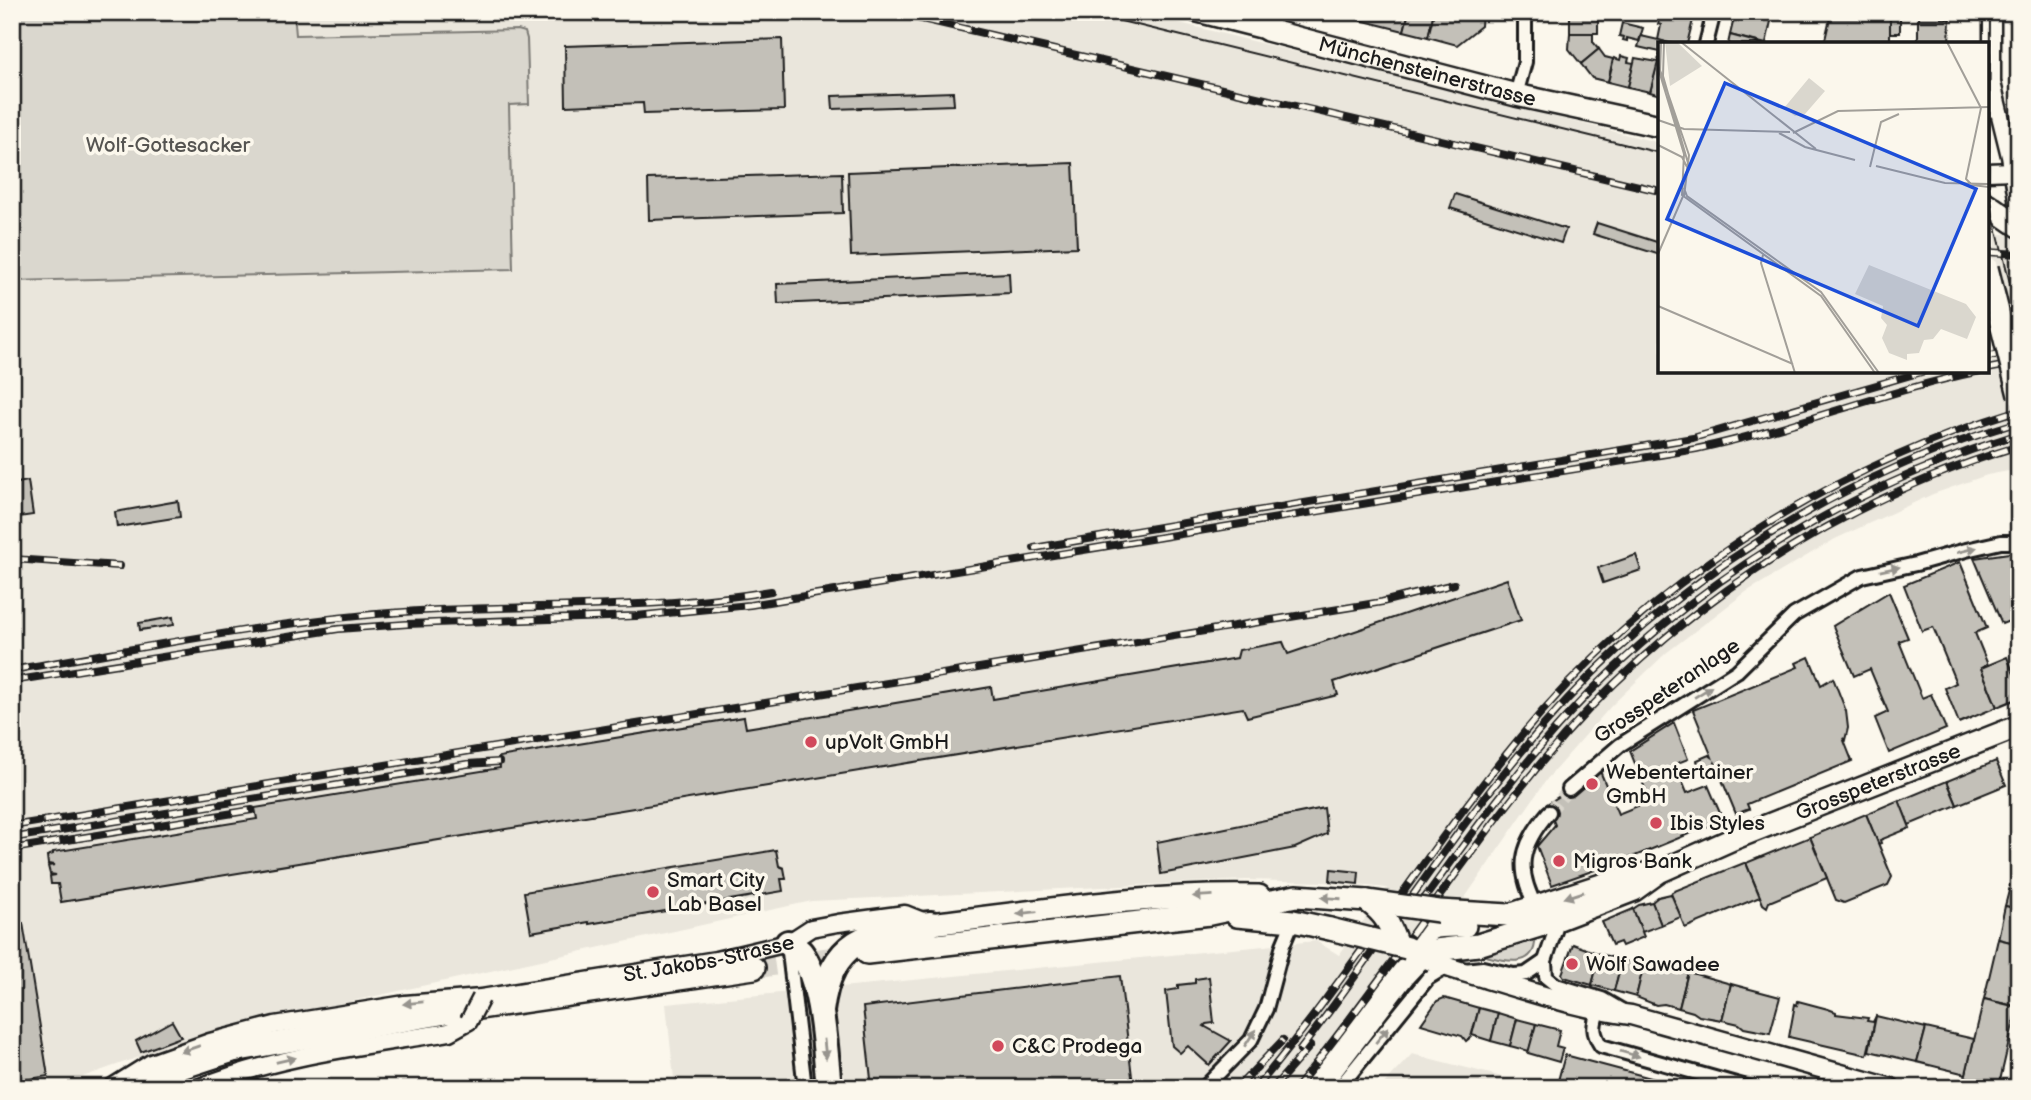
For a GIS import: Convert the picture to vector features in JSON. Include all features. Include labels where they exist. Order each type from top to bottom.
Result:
[{"type":"highway","points":[[821,1011],[823,993],[831,971],[853,944],[872,935],[902,927],[931,924]]},
{"type":"highway","points":[[788,943],[800,952],[807,965],[821,1011],[829,1088]]},
{"type":"highway","points":[[1352,1041],[1392,967],[1425,957]]},
{"type":"highway","points":[[1316,1088],[1352,1041],[1410,978],[1425,957]]},
{"type":"main road","name":"Münchensteinerstrasse","points":[[1196,12],[1269,21],[1517,95],[1658,126]]},
{"type":"main road","points":[[1989,205],[2019,226]]},
{"type":"main road","points":[[1989,276],[2019,395]]},
{"type":"main road","name":"Grosspeterstrasse","points":[[1425,957],[1427,951],[1478,945],[1548,922],[1629,876],[1659,872],[1733,839],[2019,726]]},
{"type":"main road","points":[[931,924],[1095,905],[1205,896],[1296,896],[1367,901],[1382,912],[1425,957]]},
{"type":"main road","points":[[867,954],[1210,914],[1296,896]]},
{"type":"main road","name":"Grosspeterstrasse","points":[[1367,901],[1439,911],[1509,915],[1548,922]]},
{"type":"main road","points":[[1210,914],[1293,921],[1330,929],[1598,1011],[1631,1015],[1891,1088]]},
{"type":"main road","name":"Grosspeterstrasse","points":[[1425,957],[1421,935],[1436,926],[1492,926],[1509,915]]},
{"type":"main road","name":"St. Jakobs-Strasse","points":[[132,1088],[233,1051],[446,1013],[754,968]]},
{"type":"main road","name":"St. Jakobs-Strasse","points":[[167,1088],[228,1063],[305,1038]]},
{"type":"street","points":[[1517,95],[1525,62],[1525,12]]},
{"type":"street","points":[[1706,42],[1714,12]]},
{"type":"street","points":[[1989,99],[1992,83],[1992,12]]},
{"type":"street","points":[[1992,83],[2016,172],[2019,210]]},
{"type":"street","points":[[1989,172],[2016,172]]},
{"type":"street","name":"Grosspeteranlage","points":[[1569,789],[1620,745],[1737,671],[1794,615],[1862,576],[2001,542],[2019,542]]},
{"type":"street","points":[[1549,812],[1540,823],[1524,856],[1523,876],[1548,922],[1546,977],[1556,985],[1602,999],[1631,1015]]},
{"type":"street","name":"St. Jakobs-Strasse","points":[[111,1088],[151,1063],[210,1042],[275,1025],[405,1004],[481,998],[716,960],[788,943],[811,928],[838,923],[905,914],[931,924]]},
{"type":"street","points":[[1204,1088],[1251,1041],[1266,1009],[1283,945],[1293,921]]},
{"type":"street","points":[[788,943],[805,1088]]},
{"type":"street","points":[[1339,1088],[1428,978],[1425,957],[1514,975],[1526,974],[1545,961]]},
{"type":"street","points":[[198,1088],[283,1061],[449,1032],[469,1021],[481,998]]},
{"type":"street","points":[[1598,1011],[1593,1034],[1601,1046],[1750,1088]]},
{"type":"shaded area","points":[[294,12],[1136,12],[1658,142],[1658,373],[1989,373],[1989,233],[2019,235],[2019,469],[1987,475],[1933,494],[1835,539],[1746,592],[1666,653],[1612,705],[1547,779],[1464,899],[1302,1088],[675,1088],[666,1004],[1316,941],[1339,955],[1387,888],[1326,882],[1246,880],[812,901],[210,1032],[77,1079],[78,1088],[12,1088],[12,281],[513,269],[509,105],[528,104],[518,30],[295,35]]},
{"type":"shaded area","points":[[1412,1054],[1546,1088],[1380,1088]]},
{"type":"green space","name":"Wolf-Gottesacker","points":[[12,12],[294,12],[296,35],[525,32],[529,104],[509,105],[513,269],[12,281]]},
{"type":"green space","points":[[1535,933],[1535,946],[1525,959],[1507,961],[1478,954]]},
{"type":"building","points":[[1335,12],[1362,12],[1360,20],[1337,15]]},
{"type":"building","points":[[1362,12],[1409,12],[1404,31],[1360,20]]},
{"type":"building","points":[[1409,12],[1434,12],[1428,37],[1404,31]]},
{"type":"building","points":[[1434,12],[1449,16],[1452,12],[1482,12],[1481,26],[1457,45],[1428,37]]},
{"type":"building","points":[[1570,12],[1598,12],[1598,33],[1570,33]]},
{"type":"building","points":[[1657,12],[1697,15],[1696,21],[1693,20],[1688,42],[1658,40],[1661,25],[1658,24],[1660,17],[1656,16]]},
{"type":"building","points":[[1733,12],[1773,12],[1766,42],[1730,35],[1734,18],[1731,18]]},
{"type":"building","points":[[1808,12],[1851,12],[1851,18],[1830,18]]},
{"type":"building","points":[[1919,12],[1949,12],[1949,19],[1919,19]]},
{"type":"building","points":[[1830,18],[1890,18],[1890,42],[1824,42]]},
{"type":"building","points":[[1890,18],[1900,18],[1900,33],[1890,33]]},
{"type":"building","points":[[1918,19],[1950,19],[1949,42],[1918,42]]},
{"type":"building","points":[[1622,23],[1643,28],[1639,41],[1627,38],[1627,41],[1623,40],[1624,37],[1619,36]]},
{"type":"building","points":[[1570,33],[1593,33],[1593,42],[1599,49],[1581,64],[1569,49]]},
{"type":"building","points":[[1730,35],[1756,42],[1728,42]]},
{"type":"building","points":[[1641,36],[1663,41],[1658,42],[1658,52],[1638,47]]},
{"type":"building","points":[[782,39],[784,110],[644,114],[643,103],[566,106],[565,46]]},
{"type":"building","points":[[1599,49],[1605,57],[1613,59],[1608,82],[1592,78],[1581,64]]},
{"type":"building","points":[[1621,56],[1634,63],[1628,87],[1608,82],[1614,58],[1620,60]]},
{"type":"building","points":[[1635,58],[1658,62],[1650,92],[1628,87]]},
{"type":"building","points":[[1658,61],[1658,94],[1650,92]]},
{"type":"building","points":[[953,92],[954,105],[833,109],[832,96]]},
{"type":"building","points":[[1073,163],[1077,247],[851,256],[848,172]]},
{"type":"building","points":[[842,173],[843,213],[649,220],[648,179]]},
{"type":"building","points":[[1455,194],[1566,229],[1561,243],[1450,208]]},
{"type":"building","points":[[1597,223],[1658,242],[1658,254],[1593,234]]},
{"type":"building","points":[[1009,273],[1010,293],[778,304],[777,284]]},
{"type":"building","points":[[28,481],[33,515],[12,518],[12,484]]},
{"type":"building","points":[[178,501],[180,517],[117,527],[115,512]]},
{"type":"building","points":[[2019,554],[2019,617],[2002,624],[1974,558]]},
{"type":"building","points":[[1636,555],[1641,570],[1603,583],[1598,568]]},
{"type":"building","points":[[1960,562],[1987,628],[1975,633],[1988,665],[1981,668],[1997,707],[1959,723],[1945,688],[1956,683],[1933,627],[1922,631],[1904,585]]},
{"type":"building","name":"upVolt GmbH","points":[[1507,579],[1521,620],[1334,682],[1338,695],[1247,717],[1243,708],[61,902],[58,884],[51,884],[50,876],[56,875],[50,874],[48,866],[55,865],[48,864],[47,856],[53,852],[257,819],[255,808],[500,768],[499,757],[744,717],[746,728],[991,687],[993,699],[1237,658],[1239,650],[1283,642],[1288,654]]},
{"type":"building","points":[[1889,592],[1908,638],[1899,641],[1922,698],[1931,694],[1946,729],[1889,753],[1875,718],[1888,712],[1870,669],[1854,676],[1833,626]]},
{"type":"building","points":[[173,617],[174,625],[140,630],[139,623]]},
{"type":"building","points":[[1809,657],[1821,685],[1833,678],[1846,711],[1848,728],[1845,740],[1843,738],[1852,761],[1747,804],[1749,809],[1736,814],[1715,763],[1714,767],[1701,771],[1698,765],[1697,760],[1709,755],[1712,757],[1693,710],[1798,667],[1796,663]]},
{"type":"building","points":[[2007,657],[2019,686],[2019,698],[1997,707],[1981,668]]},
{"type":"building","points":[[1674,723],[1688,759],[1675,764],[1687,793],[1708,785],[1723,820],[1635,856],[1552,885],[1537,846],[1555,825],[1547,804],[1600,771],[1618,814],[1650,801],[1630,751]]},
{"type":"building","points":[[1996,761],[2006,785],[1957,805],[1947,781]]},
{"type":"building","points":[[1947,781],[1957,805],[1909,825],[1899,801]]},
{"type":"building","points":[[1899,800],[1910,828],[1880,840],[1881,843],[1878,844],[1866,814]]},
{"type":"building","points":[[1324,808],[1327,834],[1295,848],[1161,874],[1157,842]]},
{"type":"building","points":[[1866,814],[1892,877],[1888,885],[1844,903],[1836,900],[1810,837]]},
{"type":"building","points":[[1810,837],[1827,878],[1769,902],[1767,907],[1763,904],[1746,863]]},
{"type":"building","points":[[776,850],[779,866],[784,868],[786,879],[781,879],[783,891],[531,932],[524,892]]},
{"type":"building","points":[[1744,863],[1760,897],[1685,928],[1672,892]]},
{"type":"building","points":[[1331,869],[1359,872],[1358,884],[1330,881]]},
{"type":"building","points":[[2012,879],[2019,880],[2019,909],[2005,906]]},
{"type":"building","points":[[1671,894],[1681,917],[1661,925],[1652,902],[1658,897]]},
{"type":"building","points":[[1652,902],[1661,925],[1642,932],[1633,909]]},
{"type":"building","points":[[2005,906],[2019,909],[2019,944],[1998,939]]},
{"type":"building","points":[[1633,909],[1644,937],[1622,946],[1620,942],[1612,945],[1602,922]]},
{"type":"building","points":[[18,912],[20,923],[23,923],[48,1076],[12,1082],[12,913]]},
{"type":"building","points":[[1998,939],[2019,944],[2019,1007],[1984,999]]},
{"type":"building","points":[[1573,944],[1600,954],[1592,985],[1564,977],[1562,974]]},
{"type":"building","points":[[1600,954],[1622,960],[1614,991],[1592,985]]},
{"type":"building","points":[[1622,960],[1644,966],[1636,997],[1614,991]]},
{"type":"building","points":[[1658,964],[1688,972],[1679,1008],[1656,1005],[1636,997],[1643,968]]},
{"type":"building","points":[[1688,972],[1731,984],[1722,1020],[1699,1016],[1679,1008]]},
{"type":"building","name":"C&C Prodega","points":[[1120,976],[1133,1085],[1113,1088],[872,1088],[863,1007]]},
{"type":"building","points":[[1209,977],[1214,1023],[1204,1026],[1231,1041],[1209,1065],[1188,1046],[1180,1053],[1172,1046],[1166,991],[1178,989],[1178,985],[1195,983],[1195,979]]},
{"type":"building","points":[[1731,984],[1780,997],[1770,1033],[1722,1020]]},
{"type":"building","points":[[1444,998],[1479,1008],[1471,1037],[1466,1041],[1462,1036],[1421,1024],[1437,1001]]},
{"type":"building","points":[[1984,999],[2017,1007],[1999,1085],[1965,1077]]},
{"type":"building","points":[[1798,1001],[1828,1009],[1836,1014],[1868,1018],[1867,1021],[1873,1022],[1876,1016],[1867,1055],[1789,1037],[1795,1004],[1797,1005]]},
{"type":"building","points":[[1479,1008],[1498,1013],[1491,1041],[1472,1035]]},
{"type":"building","points":[[1498,1013],[1517,1019],[1510,1046],[1491,1041]]},
{"type":"building","points":[[1876,1016],[1926,1028],[1917,1062],[1869,1051]]},
{"type":"building","points":[[1517,1019],[1536,1024],[1529,1051],[1510,1046]]},
{"type":"building","points":[[172,1021],[181,1037],[141,1052],[136,1041]]},
{"type":"building","points":[[1536,1024],[1560,1030],[1556,1046],[1563,1048],[1559,1062],[1528,1053]]},
{"type":"building","points":[[1926,1028],[1974,1039],[1966,1074],[1917,1062]]},
{"type":"building","points":[[1565,1055],[1640,1075],[1687,1088],[1556,1088]]},
{"type":"tunnel","points":[[1549,812],[1569,789]]},
{"type":"tunnel","points":[[754,968],[851,955]]},
{"type":"tram line","points":[[1084,12],[1658,153]]},
{"type":"tram line","points":[[1990,12],[1989,187],[1993,215],[2019,319]]},
{"type":"tram line","points":[[2008,308],[2019,349]]},
{"type":"railway","points":[[892,12],[1658,191]]},
{"type":"railway","points":[[1989,252],[2019,254]]},
{"type":"railway","points":[[1989,357],[2019,350]]},
{"type":"railway","points":[[1989,369],[2019,363]]},
{"type":"railway","points":[[1034,548],[1693,438],[1918,373]]},
{"type":"railway","points":[[12,681],[338,629],[636,616],[750,605],[1696,449],[1971,373]]},
{"type":"railway","points":[[1256,1088],[1323,1003],[1450,827],[1517,741],[1568,684],[1623,631],[1681,583],[1744,539],[1809,499],[1877,465],[1947,435],[2019,410]]},
{"type":"railway","points":[[1300,1050],[1511,764],[1593,673],[1645,625],[1760,540],[1822,504],[1886,472],[1951,445],[2019,422]]},
{"type":"railway","points":[[1418,907],[1490,809],[1568,715],[1615,667],[1666,623],[1719,582],[1833,511],[1956,456],[2019,434]]},
{"type":"railway","points":[[1296,1088],[1541,763],[1589,709],[1641,659],[1697,612],[1819,531],[1884,498],[1951,469],[2019,446]]},
{"type":"railway","points":[[12,559],[120,566]]},
{"type":"railway","points":[[12,826],[1382,602],[1454,584]]},
{"type":"railway","points":[[12,670],[201,637],[342,617],[438,610],[629,605],[724,598],[771,591]]},
{"type":"railway","points":[[12,838],[467,764],[499,762]]},
{"type":"railway","points":[[12,849],[252,810]]},
{"type":"railway","points":[[1237,1088],[1283,1040]]},
{"type":"railway","points":[[1273,1088],[1310,1046]]},
{"type":"place","name":"upVolt GmbH","points":[[811,742]]},
{"type":"place","name":"Webentertainer GmbH","points":[[1592,784]]},
{"type":"place","name":"Ibis Styles","points":[[1656,823]]},
{"type":"place","name":"Migros Bank","points":[[1559,861]]},
{"type":"place","name":"Smart City Lab Basel","points":[[653,892]]},
{"type":"place","name":"Wolf Sawadee","points":[[1572,964]]},
{"type":"place","name":"C&C Prodega","points":[[998,1046]]}]
